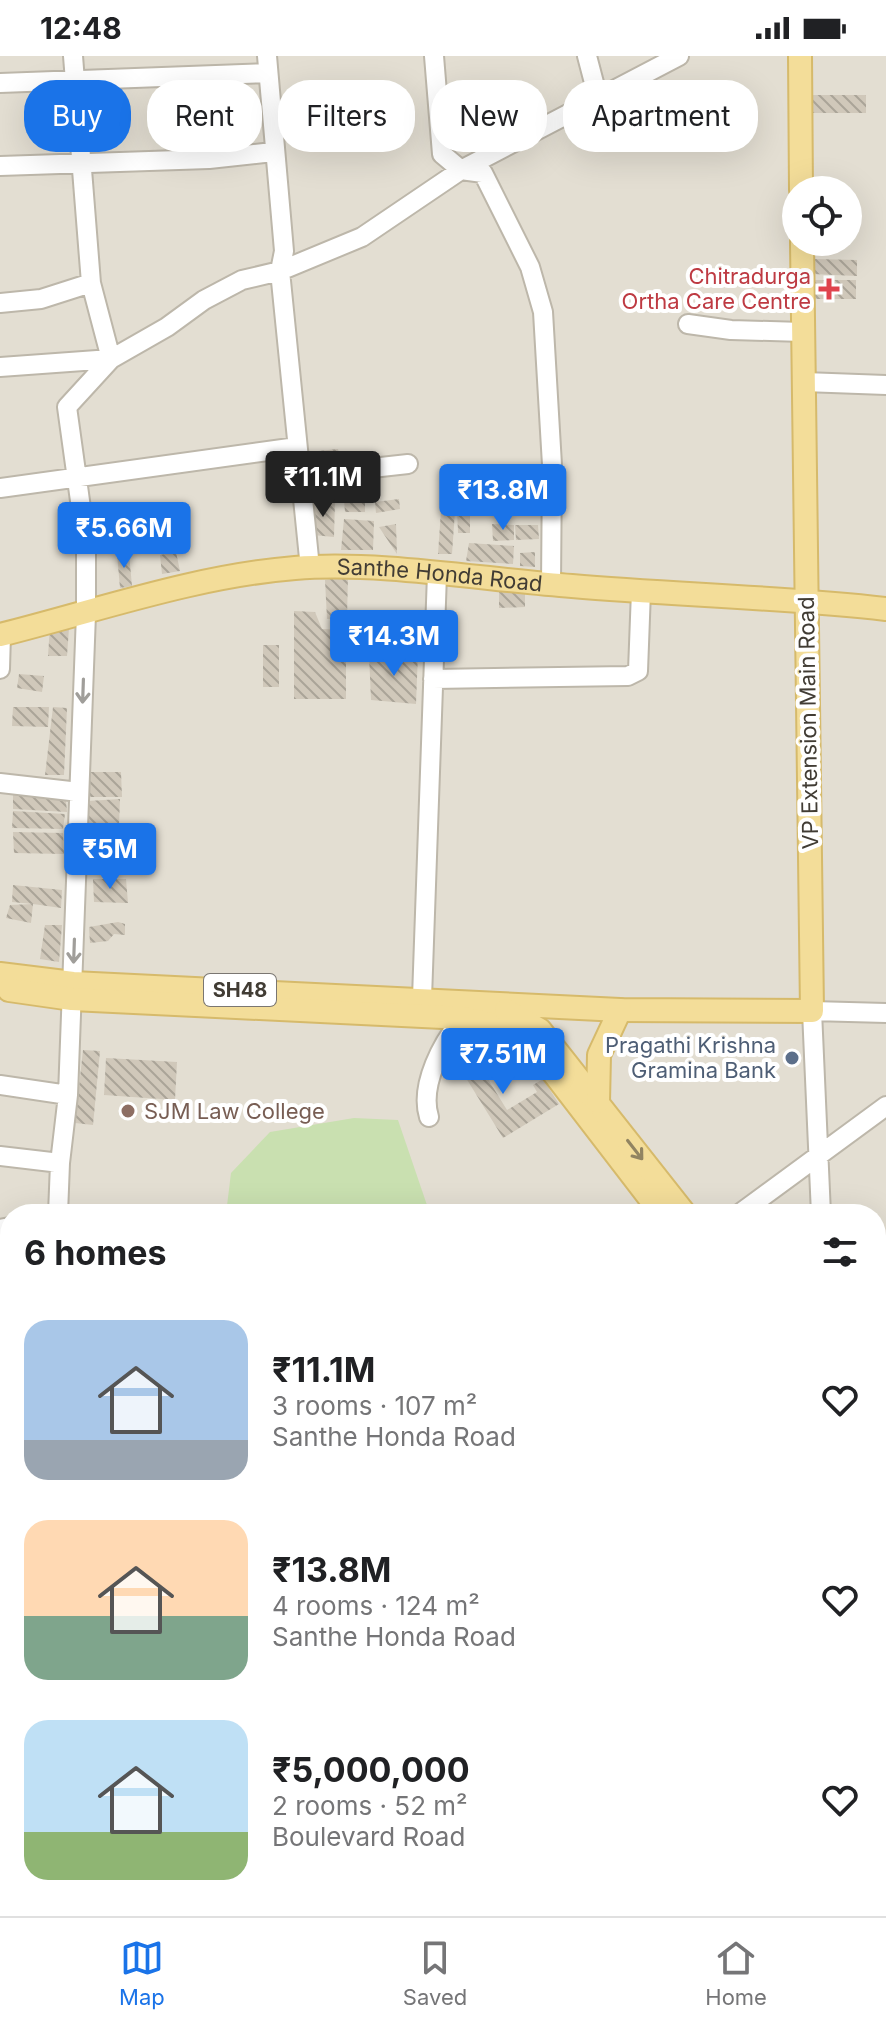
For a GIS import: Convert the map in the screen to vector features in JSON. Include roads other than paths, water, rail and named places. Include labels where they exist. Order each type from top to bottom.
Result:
[{"type":"main road","points":[[800,56],[801,176]]},
{"type":"main road","name":"VP Extension Main Road","points":[[802,256],[812,1011]]},
{"type":"main road","name":"Santhe Honda Road","points":[[1,635],[214,580],[310,568],[807,600],[886,609]]},
{"type":"main road","name":"SH48","points":[[0,974],[72,991],[475,1012],[524,1018],[540,1030],[677,1204]]},
{"type":"main road","name":"SH48","points":[[0,989],[422,998],[475,1012],[521,1035],[536,1050],[654,1204]]},
{"type":"main road","points":[[598,1102],[599,1055],[620,1010]]},
{"type":"main road","points":[[475,1012],[812,1011]]},
{"type":"street","points":[[73,56],[76,80],[268,65],[273,152],[284,251],[280,271],[310,568]]},
{"type":"street","points":[[434,56],[442,154],[461,170],[483,173],[530,267],[543,312],[552,465],[551,585]]},
{"type":"street","points":[[587,56],[593,80]]},
{"type":"street","points":[[633,80],[679,56]]},
{"type":"street","points":[[0,83],[24,82]]},
{"type":"street","points":[[58,1204],[68,1095],[86,614],[86,544],[67,407],[111,359],[242,280],[280,271],[362,237],[461,170],[563,116]]},
{"type":"street","points":[[80,152],[91,283],[111,359]]},
{"type":"street","points":[[0,166],[209,159],[273,152]]},
{"type":"street","points":[[0,303],[41,299],[91,283]]},
{"type":"street","points":[[688,324],[731,330],[803,332]]},
{"type":"street","points":[[0,367],[111,359]]},
{"type":"street","points":[[804,382],[886,385]]},
{"type":"street","points":[[0,488],[76,475],[297,447]]},
{"type":"street","points":[[300,476],[408,464]]},
{"type":"street","points":[[422,998],[437,574]]},
{"type":"street","points":[[433,679],[628,676],[638,671],[641,591]]},
{"type":"street","points":[[0,669],[1,635]]},
{"type":"street","points":[[0,783],[79,792]]},
{"type":"street","points":[[821,1204],[812,1011],[886,1013]]},
{"type":"street","points":[[429,1117],[427,1110],[434,1067],[444,1040],[475,1012]]},
{"type":"street","points":[[0,1085],[68,1095]]},
{"type":"street","points":[[752,1204],[886,1106]]},
{"type":"street","points":[[0,1156],[60,1163]]},
{"type":"place","name":"Chitradurga Ortha Care Centre","points":[[829,289]]},
{"type":"place","name":"Pragathi Krishna Gramina Bank","points":[[792,1058]]},
{"type":"place","name":"SJM Law College","points":[[128,1111]]}]
